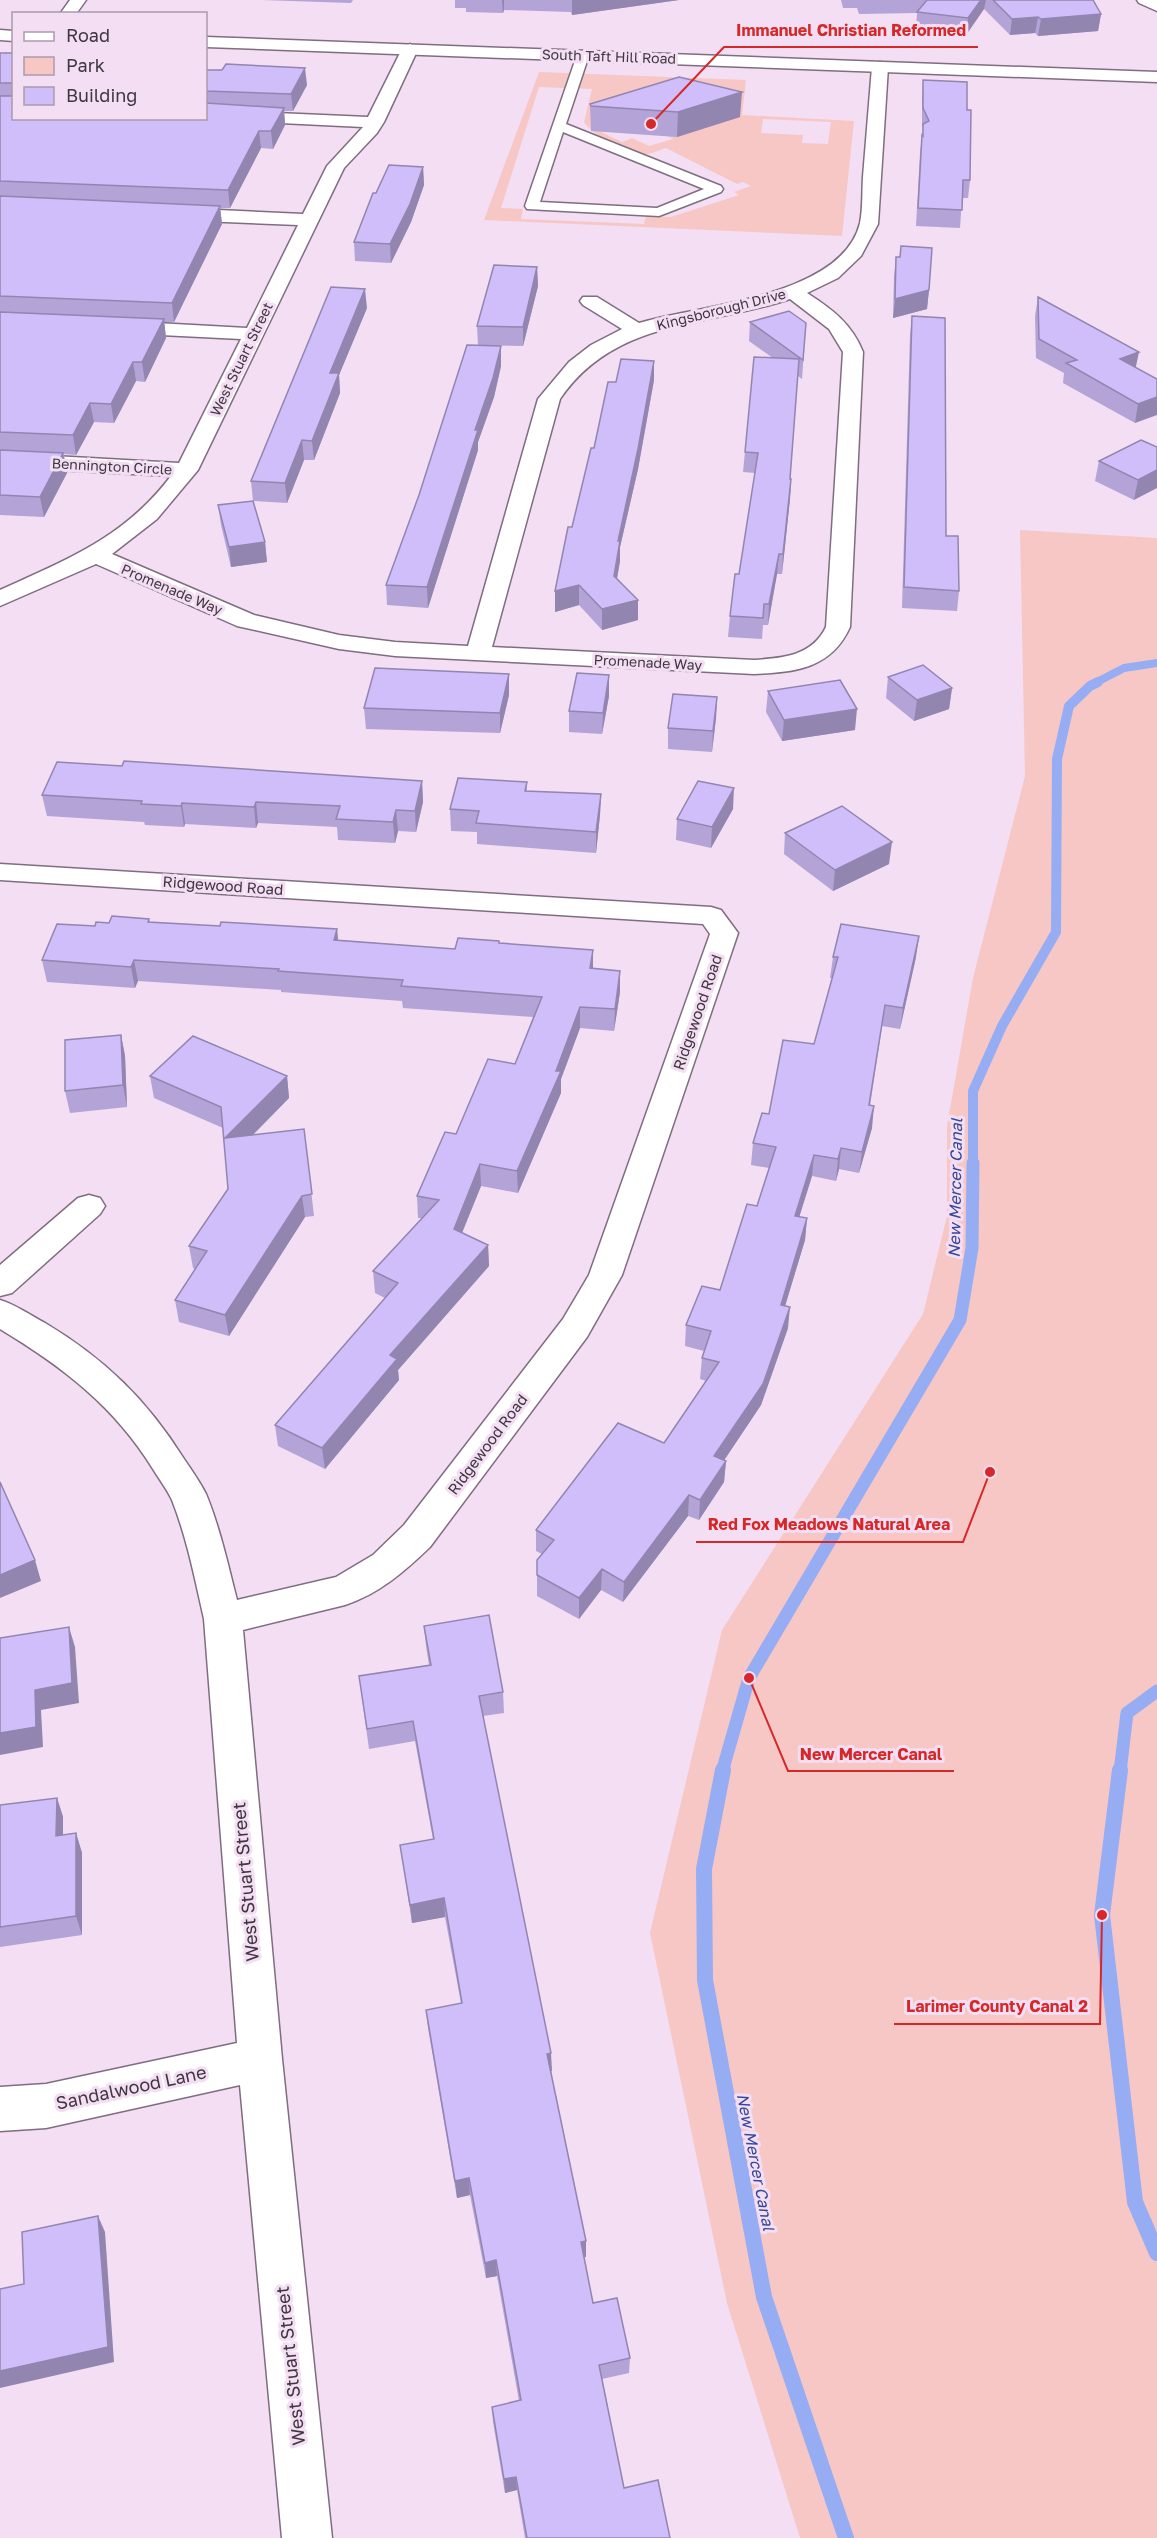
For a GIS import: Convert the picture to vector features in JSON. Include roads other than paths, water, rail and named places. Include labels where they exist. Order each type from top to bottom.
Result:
[{"type":"street","points":[[1145,0],[1157,6]]},
{"type":"street","name":"South Taft Hill Road","points":[[207,42],[1157,77]]},
{"type":"street","name":"West Stuart Street","points":[[0,598],[94,555],[123,537],[160,505],[188,470],[336,166],[371,129],[410,49]]},
{"type":"street","name":"Kingsborough Drive","points":[[478,654],[549,399],[559,382],[574,366],[637,330],[689,316],[760,302],[792,292],[819,280],[852,257],[864,240],[869,224],[880,67]]},
{"type":"street","points":[[207,115],[375,122]]},
{"type":"street","points":[[154,213],[308,220]]},
{"type":"street","name":"Promenade Way","points":[[94,555],[246,621],[339,642],[395,649],[478,654],[754,667],[783,665],[809,658],[824,650],[835,639],[838,627],[854,352],[841,327],[792,292]]},
{"type":"street","name":"Kingsborough Drive","points":[[590,301],[637,330]]},
{"type":"street","points":[[104,327],[253,334]]},
{"type":"street","name":"Bennington Circle","points":[[0,460],[188,470]]},
{"type":"street","name":"Ridgewood Road","points":[[0,872],[711,916],[724,933],[647,1160],[605,1275],[575,1328],[417,1536],[386,1566],[345,1590],[223,1619]]},
{"type":"street","points":[[0,1284],[89,1206]]},
{"type":"street","name":"West Stuart Street","points":[[0,1313],[42,1338],[88,1370],[127,1406],[158,1447],[188,1495],[207,1553],[223,1619],[260,2059],[307,2538]]},
{"type":"street","name":"Sandalwood Lane","points":[[0,2109],[46,2106],[260,2059]]},
{"type":"lane","points":[[559,126],[716,189],[659,212],[532,206],[559,126],[583,56]]},
{"type":"waterway","name":"New Mercer Canal","points":[[1095,683],[1124,668],[1157,663]]},
{"type":"waterway","name":"New Mercer Canal","points":[[973,1163],[973,1091],[1002,1026],[1056,932],[1057,759],[1069,706],[1090,686],[1098,682]]},
{"type":"waterway","name":"New Mercer Canal","points":[[722,1772],[749,1678],[960,1320],[972,1248],[973,1163]]},
{"type":"waterway","points":[[1120,1772],[1127,1713],[1157,1691]]},
{"type":"waterway","name":"New Mercer Canal","points":[[723,1770],[704,1869],[705,1980],[764,2297],[846,2538]]},
{"type":"waterway","points":[[1120,1770],[1102,1915],[1135,2202],[1157,2253]]},
{"type":"place","name":"Immanuel Christian Reformed","points":[[651,124]]},
{"type":"place","name":"Red Fox Meadows Natural Area","points":[[990,1472]]},
{"type":"place","name":"New Mercer Canal","points":[[749,1678]]},
{"type":"place","name":"Larimer County Canal 2","points":[[1102,1915]]}]
